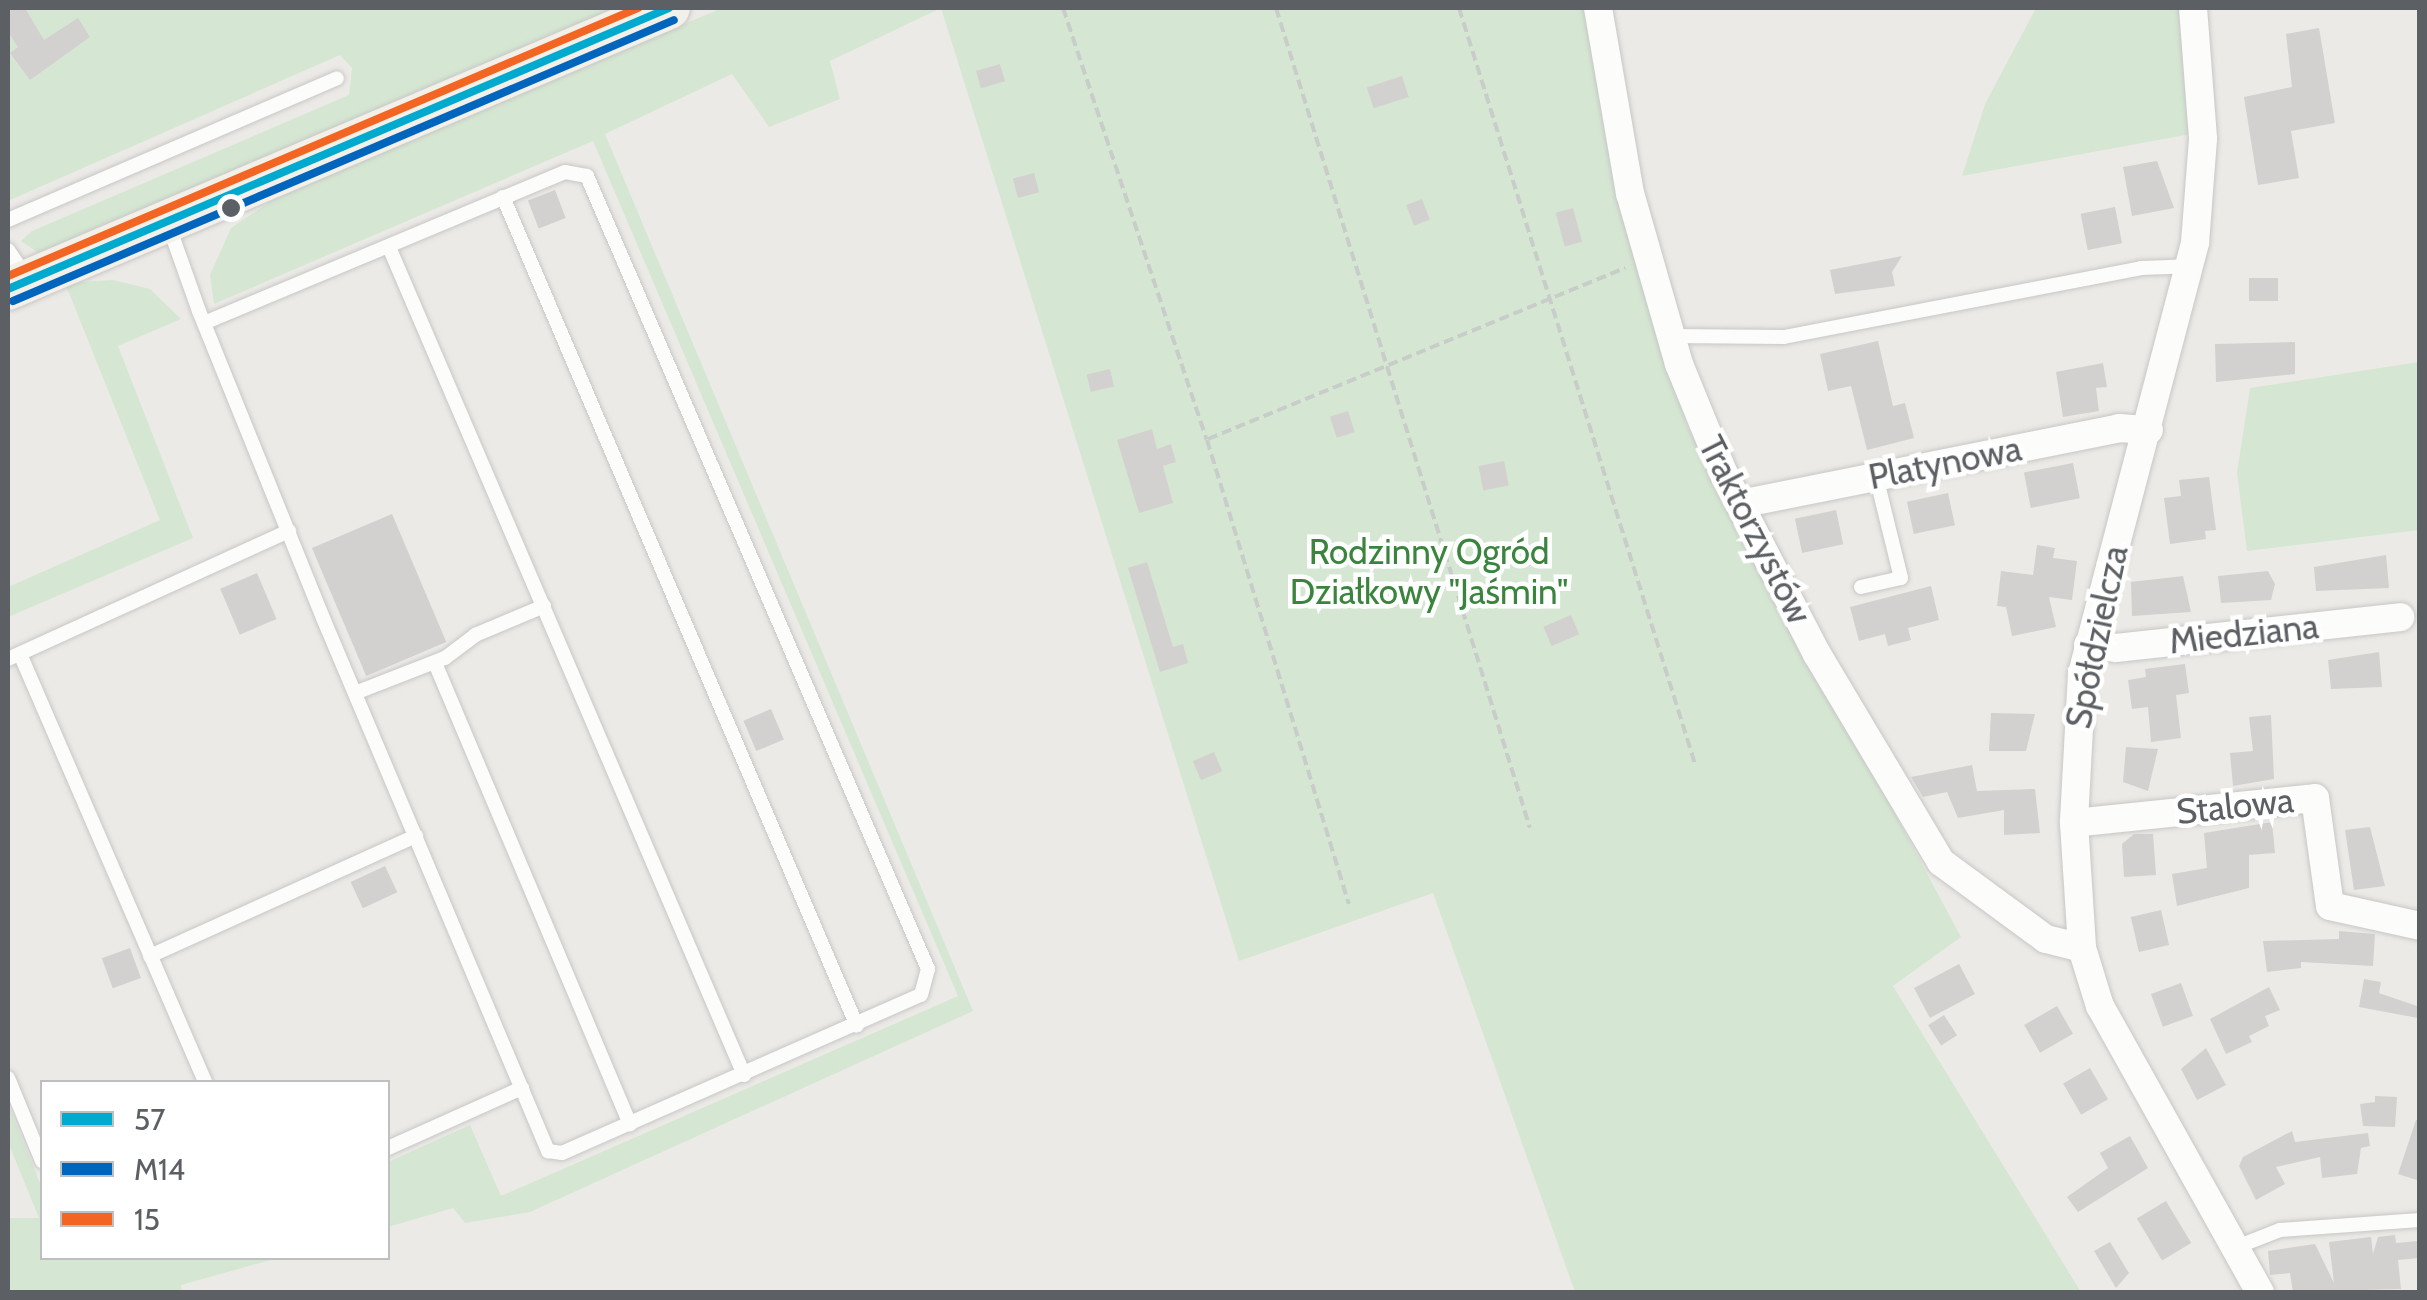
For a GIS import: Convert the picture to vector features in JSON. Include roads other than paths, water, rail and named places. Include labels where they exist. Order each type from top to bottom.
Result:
[{"type":"main road","points":[[14,273],[168,221],[668,8]]},
{"type":"street","name":"Traktorzystów","points":[[1598,8],[1624,166],[1671,336],[1704,430],[1817,654],[1929,847],[2033,930],[2082,948]]},
{"type":"street","name":"Spółdzielcza","points":[[2193,8],[2204,139],[2190,266],[2149,430],[2088,645],[2075,727],[2074,822],[2082,948],[2113,1034],[2260,1292]]},
{"type":"street","name":"Platynowa","points":[[1740,504],[2119,428],[2149,430]]},
{"type":"street","name":"Miedziana","points":[[2088,645],[2116,648],[2400,618]]},
{"type":"street","name":"Stalowa","points":[[2074,822],[2315,798],[2330,906],[2420,926]]},
{"type":"lane","points":[[8,220],[337,78]]},
{"type":"lane","points":[[168,221],[204,323],[355,694],[548,1151],[562,1153],[921,995],[928,969],[624,252],[586,176],[565,172],[204,323]]},
{"type":"lane","points":[[503,197],[857,1026]]},
{"type":"lane","points":[[389,247],[744,1074]]},
{"type":"lane","points":[[1671,336],[1784,337],[2141,268],[2190,266]]},
{"type":"lane","points":[[1861,587],[1901,578],[1876,476]]},
{"type":"lane","points":[[204,1080],[14,657],[289,531]]},
{"type":"lane","points":[[355,694],[434,663],[475,635],[544,606]]},
{"type":"lane","points":[[434,663],[630,1124]]},
{"type":"lane","points":[[150,956],[416,836]]},
{"type":"lane","points":[[8,1078],[40,1156]]},
{"type":"lane","points":[[390,1147],[522,1088]]},
{"type":"lane","points":[[2234,1248],[2280,1230],[2420,1220]]},
{"type":"park label","name":"Rodzinny Ogród Działkowy \"Jaśmin\"","points":[[1429,572]]}]
